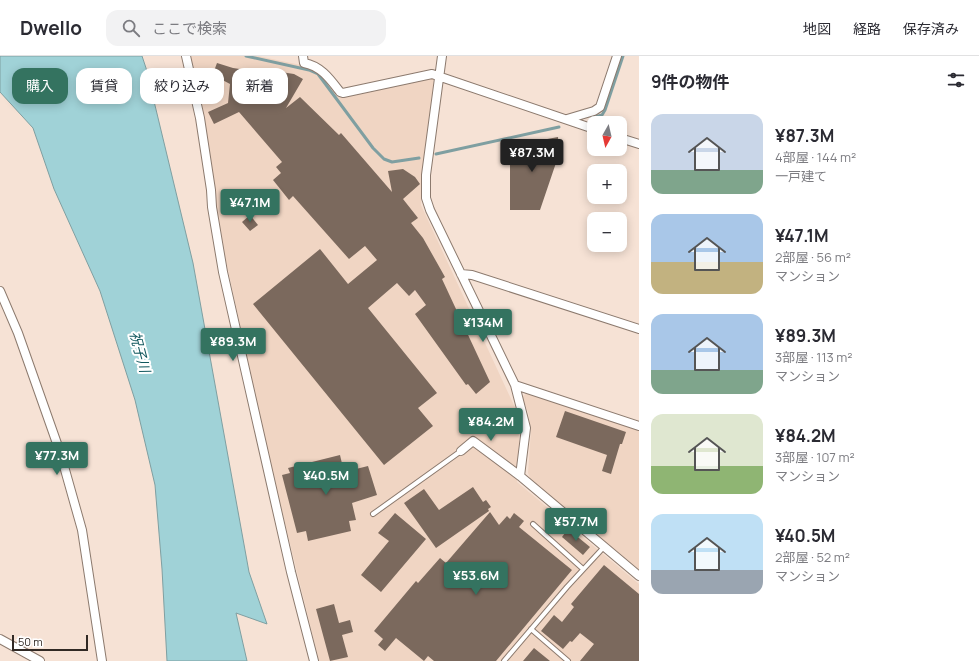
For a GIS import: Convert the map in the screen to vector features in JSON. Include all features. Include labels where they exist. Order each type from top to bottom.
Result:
[{"type":"street","points":[[186,56],[200,118],[211,190],[212,207],[223,272],[291,572],[314,661]]},
{"type":"street","points":[[303,56],[304,63],[312,64],[324,72],[340,92],[344,93],[432,74],[439,75],[587,126]]},
{"type":"street","points":[[442,56],[426,175],[426,198],[430,210],[515,385],[526,428],[520,476]]},
{"type":"street","points":[[567,119],[594,111],[600,107],[617,56]]},
{"type":"street","points":[[627,140],[639,144]]},
{"type":"street","points":[[461,274],[472,275],[639,329]]},
{"type":"street","points":[[0,291],[18,333],[60,452],[82,530],[102,661]]},
{"type":"street","points":[[515,385],[639,426]]},
{"type":"street","points":[[461,451],[473,440],[520,476],[639,576]]},
{"type":"street","points":[[0,639],[40,661]]},
{"type":"lane","points":[[373,514],[461,451]]},
{"type":"lane","points":[[532,524],[583,569]]},
{"type":"lane","points":[[504,661],[583,569],[604,547]]},
{"type":"lane","points":[[531,629],[568,661]]},
{"type":"shaded area","points":[[190,56],[258,56],[310,67],[322,73],[341,98],[434,76],[421,205],[518,414],[520,425],[517,482],[639,584],[639,661],[319,661],[269,459],[223,247],[198,104],[224,104],[224,68],[192,68]]},
{"type":"shaded area","points":[[527,393],[639,430],[639,570],[531,480],[528,473],[531,430],[528,412],[522,397]]},
{"type":"water","name":"祝子川","points":[[0,56],[142,56],[146,68],[140,68],[140,104],[155,104],[193,263],[249,572],[267,624],[236,613],[247,661],[167,661],[162,569],[155,485],[135,400],[100,291],[54,189],[33,128],[0,92]]},
{"type":"building","points":[[217,63],[233,68],[232,104],[288,104],[288,73],[294,74],[303,79],[286,108],[300,97],[339,135],[341,133],[392,192],[388,171],[403,169],[415,177],[420,184],[403,199],[418,218],[411,223],[423,238],[445,277],[442,279],[490,382],[476,394],[468,384],[466,385],[415,314],[426,305],[415,290],[409,296],[397,283],[368,308],[437,393],[418,408],[433,426],[384,465],[253,304],[320,249],[348,284],[377,260],[365,246],[349,259],[293,196],[289,200],[273,180],[281,173],[276,167],[282,162],[239,112],[214,124],[208,112],[228,103],[230,84],[224,81],[224,68],[215,68]]},
{"type":"building","points":[[558,137],[559,154],[540,210],[510,210],[510,146]]},
{"type":"building","points":[[250,215],[258,225],[250,231],[242,222]]},
{"type":"building","points":[[565,411],[626,432],[622,444],[620,444],[611,474],[602,471],[607,455],[556,437]]},
{"type":"building","points":[[340,455],[344,472],[368,466],[377,495],[352,503],[356,520],[349,521],[351,531],[308,541],[306,531],[297,533],[282,475],[290,473],[288,468]]},
{"type":"building","points":[[473,487],[483,502],[486,500],[491,507],[488,509],[489,511],[436,548],[404,503],[424,489],[439,510]]},
{"type":"building","points":[[490,512],[499,525],[507,516],[510,519],[514,513],[524,521],[519,527],[572,570],[496,661],[434,661],[428,656],[424,661],[396,638],[385,651],[378,645],[383,639],[374,631],[416,581],[418,583],[440,558],[446,563]]},
{"type":"building","points":[[395,513],[426,539],[381,592],[361,575],[389,541],[378,533]]},
{"type":"building","points":[[568,529],[590,547],[583,555],[562,537]]},
{"type":"building","points":[[604,565],[639,594],[639,661],[580,661],[594,644],[580,633],[563,649],[541,631],[554,615],[562,622],[574,607],[571,604]]},
{"type":"building","points":[[334,604],[339,623],[350,620],[353,632],[342,635],[348,657],[330,661],[316,609]]},
{"type":"building","points":[[534,648],[550,661],[523,661]]},
{"type":"waterway","points":[[246,56],[309,70],[318,74],[373,148],[384,159],[392,162],[419,158]]},
{"type":"waterway","points":[[599,116],[602,115],[605,110],[623,56]]},
{"type":"waterway","points":[[436,154],[559,127]]}]
